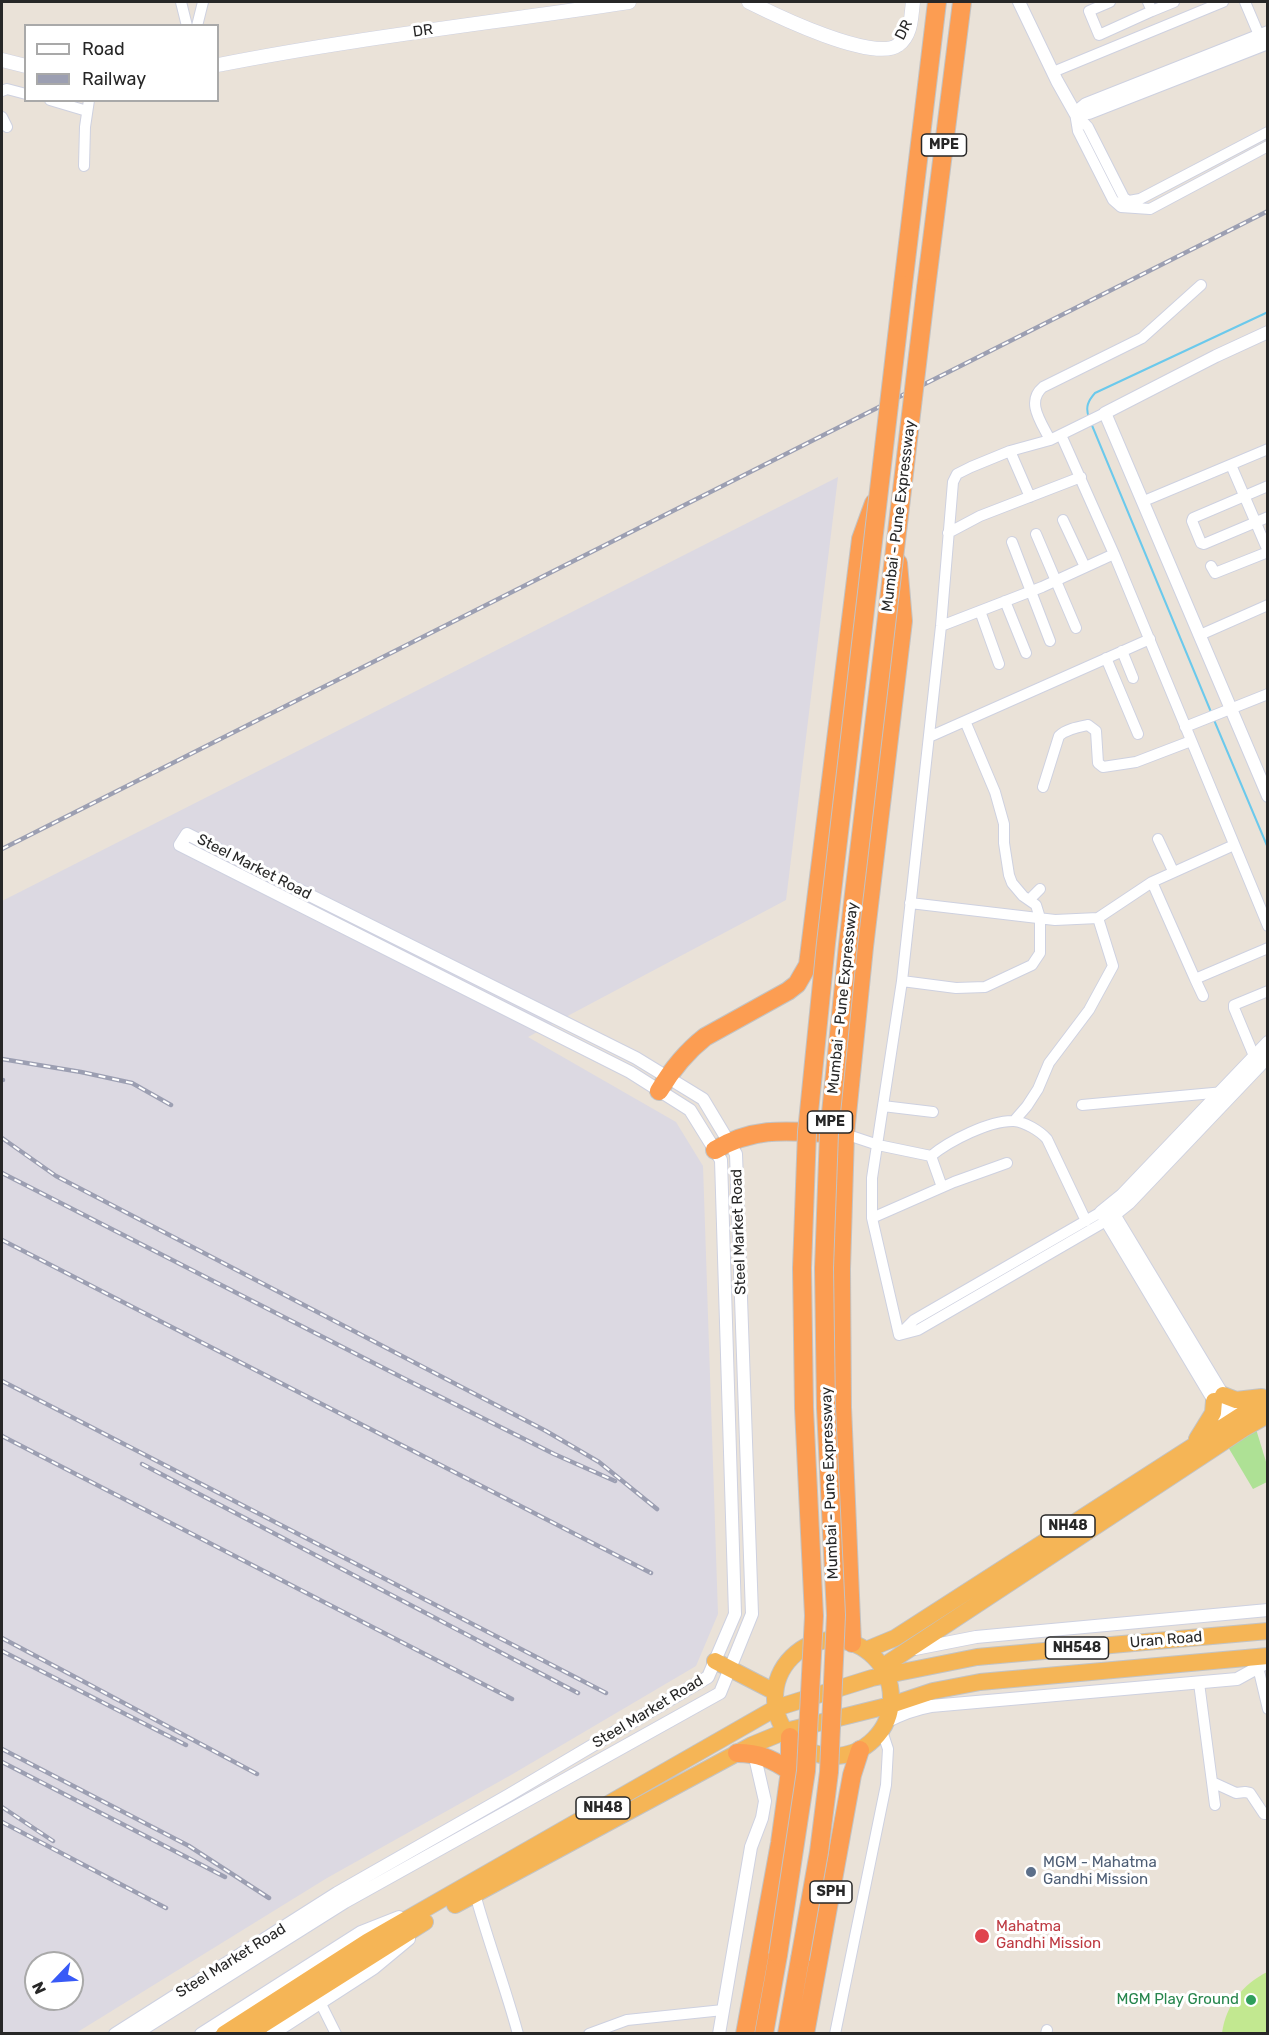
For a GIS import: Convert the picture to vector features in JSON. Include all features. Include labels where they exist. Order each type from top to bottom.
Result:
[{"type":"highway","name":"Mumbai - Pune Expressway","points":[[764,2034],[807,1771],[814,1616],[804,1408],[802,1268],[807,1132],[826,943],[937,2]]},
{"type":"highway","name":"Mumbai - Pune Expressway","points":[[787,2034],[819,1852],[829,1772],[836,1616],[826,1408],[824,1268],[829,1133],[848,945],[962,2]]},
{"type":"highway","points":[[663,1084],[693,1046],[705,1037],[778,998],[797,984],[808,965],[861,539],[880,489]]},
{"type":"highway","points":[[859,1647],[842,1407],[841,1269],[845,1134],[864,947],[903,621],[896,543]]},
{"type":"highway","points":[[722,1146],[745,1135],[762,1132],[845,1134]]},
{"type":"highway","points":[[1193,1445],[1213,1413],[1218,1398],[1236,1400],[1268,1397]]},
{"type":"highway","name":"NH48","points":[[885,1671],[911,1649],[1235,1426],[1268,1397]]},
{"type":"highway","name":"NH48","points":[[859,1647],[895,1638],[1193,1445],[1235,1426],[1268,1415]]},
{"type":"highway","name":"Uran Road","points":[[885,1671],[977,1657],[1268,1631]]},
{"type":"highway","points":[[745,2034],[780,1843],[790,1771],[788,1734],[776,1700],[782,1671],[802,1649],[830,1640],[859,1647],[885,1671],[891,1705],[884,1726],[872,1742],[860,1750],[846,1756],[823,1756],[808,1751],[788,1734]]},
{"type":"highway","name":"Uran Road","points":[[788,1734],[891,1705],[933,1690],[980,1682],[1264,1662]]},
{"type":"highway","points":[[722,1665],[776,1700],[885,1671]]},
{"type":"highway","name":"NH48","points":[[248,2034],[432,1912],[776,1700]]},
{"type":"highway","name":"NH48","points":[[224,2034],[367,1942],[475,1894],[746,1753],[788,1734]]},
{"type":"highway","name":"SPH","points":[[805,2034],[852,1775],[860,1750]]},
{"type":"highway","points":[[746,1753],[765,1756],[790,1771]]},
{"type":"main road","name":"DR","points":[[219,65],[420,30],[495,22],[629,2]]},
{"type":"main road","name":"DR","points":[[749,2],[787,21],[863,47],[885,49],[898,45],[904,37],[911,23],[913,2]]},
{"type":"main road","points":[[2,60],[24,66]]},
{"type":"street","points":[[180,2],[186,24]]},
{"type":"street","points":[[198,24],[203,2]]},
{"type":"street","points":[[1019,2],[1075,113],[1088,127],[1124,198],[1129,201],[1140,199],[1268,132]]},
{"type":"street","points":[[1110,2],[1089,11],[1099,35],[1150,6],[1174,2]]},
{"type":"street","points":[[1053,72],[1211,4],[1223,2]]},
{"type":"street","points":[[1075,113],[1089,113],[1264,39],[1245,2]]},
{"type":"street","points":[[2,91],[7,89],[24,93]]},
{"type":"street","points":[[63,102],[88,106],[84,166]]},
{"type":"street","points":[[1075,113],[1078,131],[1113,200],[1121,207],[1150,209],[1268,146]]},
{"type":"street","points":[[1201,285],[1142,338],[1043,387],[1036,392],[1034,401],[1035,409],[1081,477],[1268,926]]},
{"type":"street","points":[[899,1335],[872,1218],[872,1178],[902,981],[941,626],[951,492],[957,474],[1010,451],[1055,437],[1268,332]]},
{"type":"street","points":[[1105,413],[1268,796]]},
{"type":"street","points":[[1144,501],[1268,449]]},
{"type":"street","points":[[1010,451],[1030,497]]},
{"type":"street","points":[[1211,566],[1215,573],[1268,551],[1231,465]]},
{"type":"street","points":[[948,533],[980,516],[1081,477]]},
{"type":"street","points":[[1268,486],[1193,518],[1192,521],[1201,543],[1268,517]]},
{"type":"street","points":[[1064,520],[1085,567]]},
{"type":"street","points":[[1036,534],[1076,628]]},
{"type":"street","points":[[1012,542],[1050,641]]},
{"type":"street","points":[[941,626],[1031,591],[1114,554]]},
{"type":"street","points":[[1005,601],[1026,653]]},
{"type":"street","points":[[1200,635],[1268,605]]},
{"type":"street","points":[[980,611],[999,664]]},
{"type":"street","points":[[929,737],[1150,639]]},
{"type":"street","points":[[1122,651],[1133,678]]},
{"type":"street","points":[[1106,658],[1138,734]]},
{"type":"street","points":[[1185,728],[1268,694]]},
{"type":"street","points":[[902,981],[956,988],[985,987],[996,984],[1032,965],[1040,953],[1040,918],[1036,905],[1023,896],[1012,883],[1004,843],[1004,824],[994,792],[965,721]]},
{"type":"street","points":[[1043,787],[1059,736],[1063,732],[1088,725],[1096,731],[1098,763],[1103,767],[1136,762],[1191,741]]},
{"type":"street","name":"Steel Market Road","points":[[115,2034],[337,1893],[509,1795],[708,1677],[722,1665],[752,1614],[736,1154],[722,1146],[690,1110],[663,1084],[636,1058],[187,834],[183,839],[180,845],[630,1072],[663,1084]]},
{"type":"street","points":[[1158,839],[1173,871]]},
{"type":"street","points":[[910,903],[1055,920],[1098,918],[1152,882],[1234,844]]},
{"type":"street","points":[[1152,882],[1203,996]]},
{"type":"street","points":[[1030,899],[1040,889]]},
{"type":"street","points":[[1014,1121],[1027,1107],[1038,1089],[1049,1063],[1089,1011],[1113,966],[1098,918]]},
{"type":"street","points":[[1195,979],[1268,948]]},
{"type":"street","points":[[1254,1056],[1234,1005],[1268,991]]},
{"type":"street","points":[[899,1335],[918,1330],[1107,1213],[1268,1042]]},
{"type":"street","points":[[899,1335],[914,1320],[1086,1221],[1129,1203],[1268,1058]]},
{"type":"street","points":[[1082,1106],[1236,1090]]},
{"type":"street","points":[[883,1106],[933,1112]]},
{"type":"street","points":[[845,1134],[878,1145],[931,1156],[955,1139],[996,1124],[1014,1121],[1041,1132],[1047,1139],[1086,1221]]},
{"type":"street","points":[[931,1156],[942,1187]]},
{"type":"street","points":[[872,1218],[942,1187],[1007,1163]]},
{"type":"street","points":[[1107,1213],[1235,1426]]},
{"type":"street","points":[[911,1649],[976,1637],[1268,1610]]},
{"type":"street","points":[[835,2034],[886,1785],[888,1749],[884,1726],[906,1712],[931,1706],[1237,1679],[1264,1662],[1268,1708]]},
{"type":"street","name":"Steel Market Road","points":[[135,2034],[345,1902],[720,1693],[722,1665]]},
{"type":"street","points":[[1199,1683],[1215,1804]]},
{"type":"street","points":[[719,2034],[752,1847],[765,1801],[746,1753]]},
{"type":"street","points":[[1212,1782],[1236,1793],[1250,1793],[1264,1814],[1268,1814]]},
{"type":"street","points":[[475,1894],[518,2034]]},
{"type":"street","points":[[272,2034],[374,1968],[432,1912]]},
{"type":"street","points":[[201,2034],[361,1932],[432,1912]]},
{"type":"street","points":[[321,2004],[336,2034]]},
{"type":"street","points":[[589,2034],[627,2020],[723,2010]]},
{"type":"street","points":[[627,2020],[629,2034]]},
{"type":"shaded area","points":[[838,477],[786,900],[528,1037],[676,1122],[703,1166],[718,1614],[696,1666],[511,1775],[327,1878],[76,2033],[2,2034],[2,901]]},
{"type":"green space","points":[[1256,1429],[1267,1465],[1267,1482],[1253,1489],[1228,1447]]},
{"type":"green space","name":"MGM Play Ground","points":[[1267,1972],[1267,2033],[1222,2033],[1231,2005],[1250,1983]]},
{"type":"waterway","points":[[1089,418],[1088,404],[1095,393],[1268,312]]},
{"type":"waterway","points":[[1091,423],[1211,712]]},
{"type":"waterway","points":[[1214,720],[1268,848]]},
{"type":"railway","points":[[2,849],[1268,211]]},
{"type":"railway","points":[[2,1059],[132,1083],[171,1105]]},
{"type":"railway","points":[[2,1138],[56,1176],[546,1431],[599,1462],[657,1509]]},
{"type":"railway","points":[[2,1173],[554,1454],[615,1481]]},
{"type":"railway","points":[[2,1240],[651,1573]]},
{"type":"railway","points":[[2,1381],[606,1693]]},
{"type":"railway","points":[[2,1436],[512,1699]]},
{"type":"railway","points":[[142,1464],[578,1693]]},
{"type":"railway","points":[[2,1638],[257,1774]]},
{"type":"railway","points":[[2,1651],[186,1745]]},
{"type":"railway","points":[[2,1749],[189,1846],[269,1898]]},
{"type":"railway","points":[[2,1762],[225,1877]]},
{"type":"railway","points":[[2,1807],[53,1841]]},
{"type":"railway","points":[[2,1822],[166,1908]]},
{"type":"place","name":"MGM - Mahatma Gandhi Mission","points":[[1031,1872]]},
{"type":"place","name":"Mahatma Gandhi Mission","points":[[982,1936]]},
{"type":"place","name":"MGM Play Ground","points":[[1251,2000]]}]
